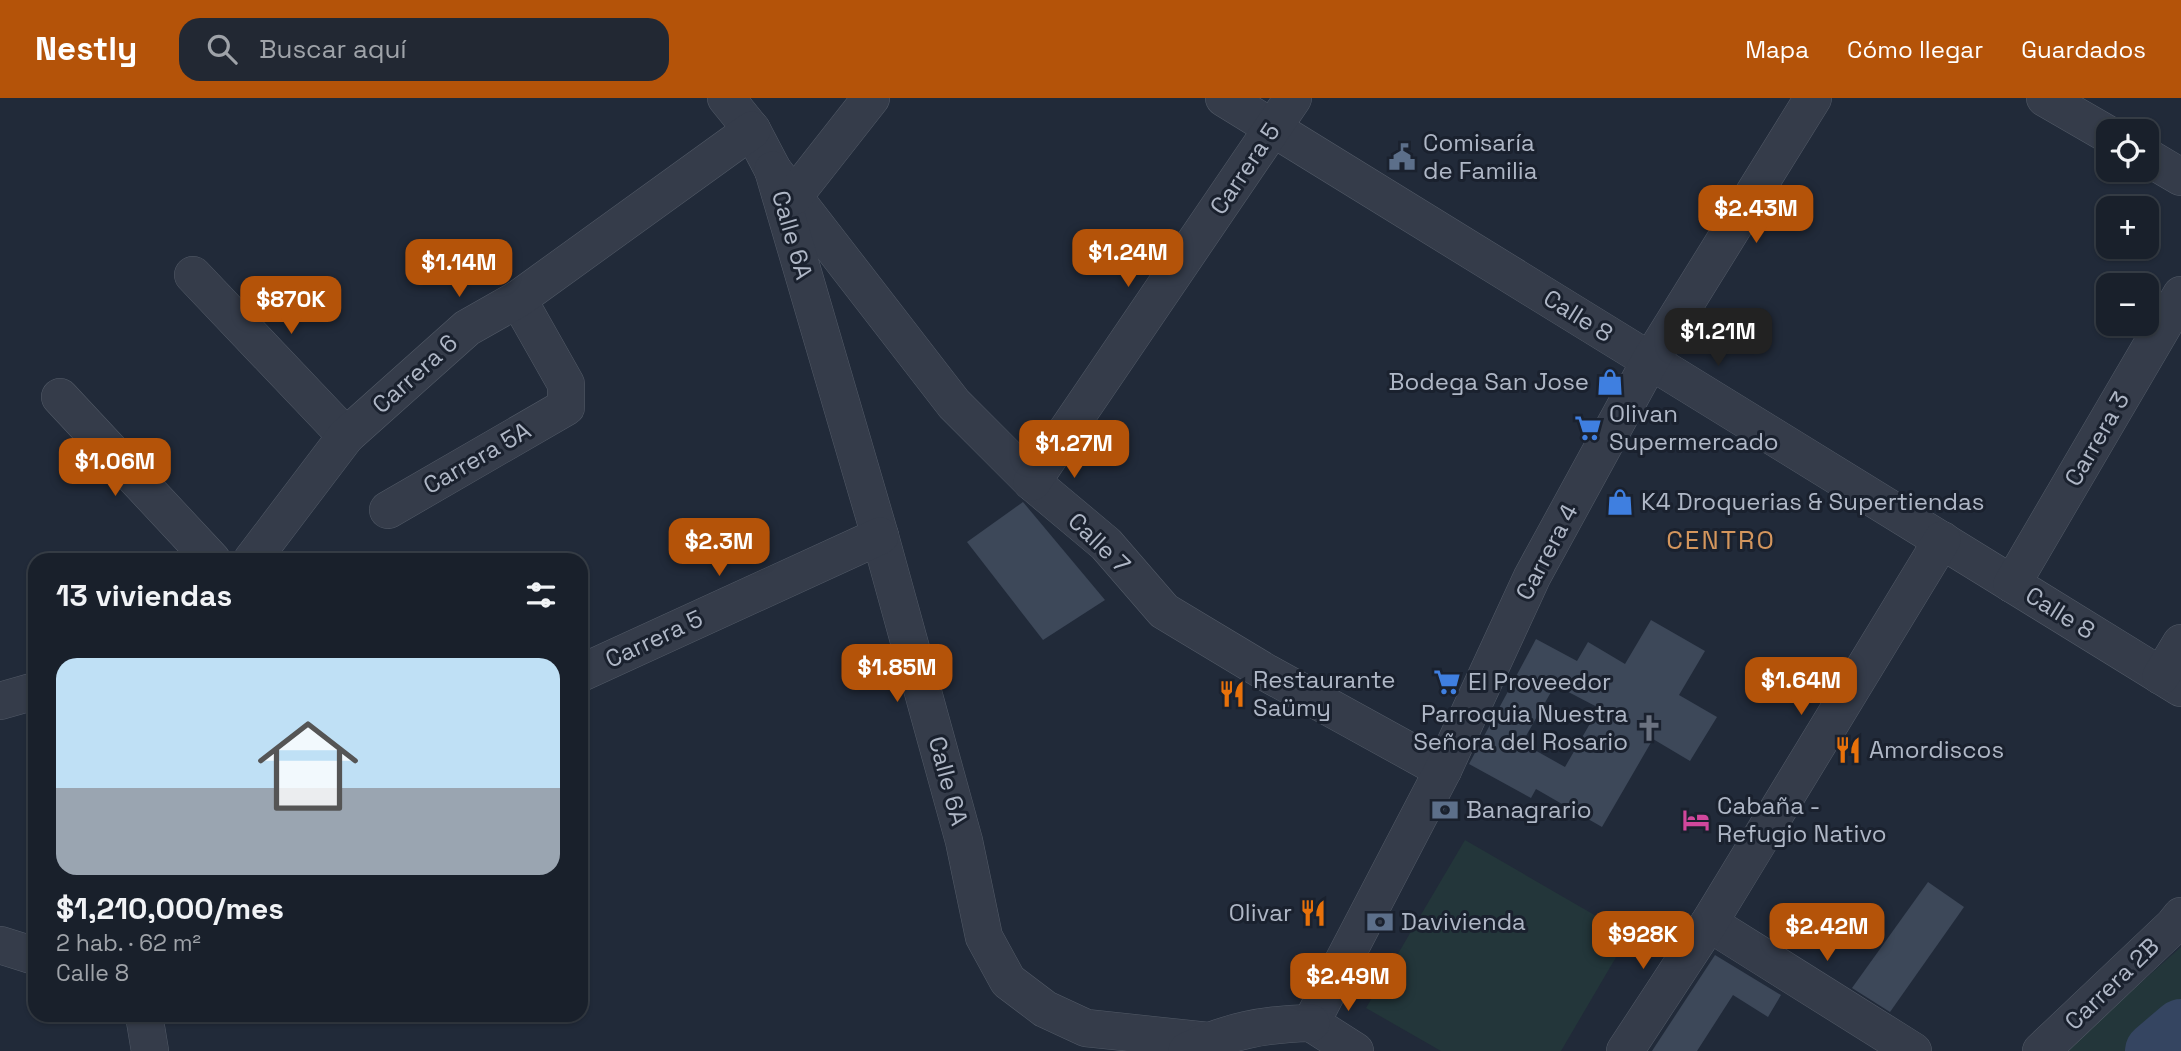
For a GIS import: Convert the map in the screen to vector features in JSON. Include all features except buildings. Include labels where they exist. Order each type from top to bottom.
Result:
[{"type":"street","points":[[726,98],[752,130]]},
{"type":"street","points":[[784,183],[872,98]]},
{"type":"street","name":"Calle 8","points":[[1224,98],[2171,682]]},
{"type":"street","name":"Carrera 5","points":[[1032,482],[1293,98]]},
{"type":"street","name":"Carrera 4","points":[[1311,1023],[1443,770],[1532,577],[1650,361],[1813,98]]},
{"type":"street","points":[[2045,98],[2096,127]]},
{"type":"street","name":"Calle 7","points":[[752,130],[784,183],[954,404],[1032,482],[1106,544],[1164,611],[1267,673],[1443,770]]},
{"type":"street","name":"Carrera 6","points":[[257,553],[346,436],[467,328],[518,299],[752,130]]},
{"type":"street","points":[[2159,164],[2181,177]]},
{"type":"street","name":"Calle 6A","points":[[784,183],[964,841],[984,937],[1008,981],[1045,1009],[1086,1028],[1197,1046]]},
{"type":"street","points":[[193,275],[346,436]]},
{"type":"street","name":"Carrera 3","points":[[2012,584],[2181,295]]},
{"type":"street","name":"Carrera 5A","points":[[388,510],[566,407],[566,384],[518,299]]},
{"type":"street","points":[[60,397],[205,553]]},
{"type":"street","name":"Carrera 5","points":[[588,670],[880,536]]},
{"type":"street","points":[[1625,1051],[1709,923],[1942,540]]},
{"type":"street","points":[[2171,682],[2181,643]]},
{"type":"street","points":[[0,701],[28,693]]},
{"type":"street","name":"Carrera 2B","points":[[2041,1051],[2181,916]]},
{"type":"street","points":[[1709,923],[1913,1051]]},
{"type":"street","points":[[0,945],[28,955]]},
{"type":"street","points":[[145,1022],[150,1051]]},
{"type":"street","points":[[1197,1046],[1237,1031],[1274,1024],[1311,1023],[1355,1051]]},
{"type":"green space","points":[[1465,840],[1629,935],[1561,1051],[1441,1051],[1366,1008]]},
{"type":"green space","points":[[2181,947],[2181,1051],[2064,1051]]},
{"type":"waterway","points":[[2154,1051],[2181,1028]]},
{"type":"place","name":"Comisaría de Familia","points":[[1402,157]]},
{"type":"place","name":"Bodega San Jose","points":[[1610,382]]},
{"type":"place","name":"Olivan Supermercado","points":[[1588,428]]},
{"type":"place","name":"K4 Droquerias & Supertiendas","points":[[1620,502]]},
{"type":"place","name":"El Proveedor","points":[[1447,682]]},
{"type":"place","name":"Restaurante Saümy","points":[[1232,694]]},
{"type":"place","name":"Parroquia Nuestra Señora del Rosario","points":[[1649,728]]},
{"type":"place","name":"Amordiscos","points":[[1848,750]]},
{"type":"place","name":"Banagrario","points":[[1445,810]]},
{"type":"place","name":"Cabaña - Refugio Nativo","points":[[1696,820]]},
{"type":"place","name":"Olivar","points":[[1313,913]]},
{"type":"place","name":"Davivienda","points":[[1380,922]]},
{"type":"district","name":"CENTRO","points":[[1721,540]]}]
